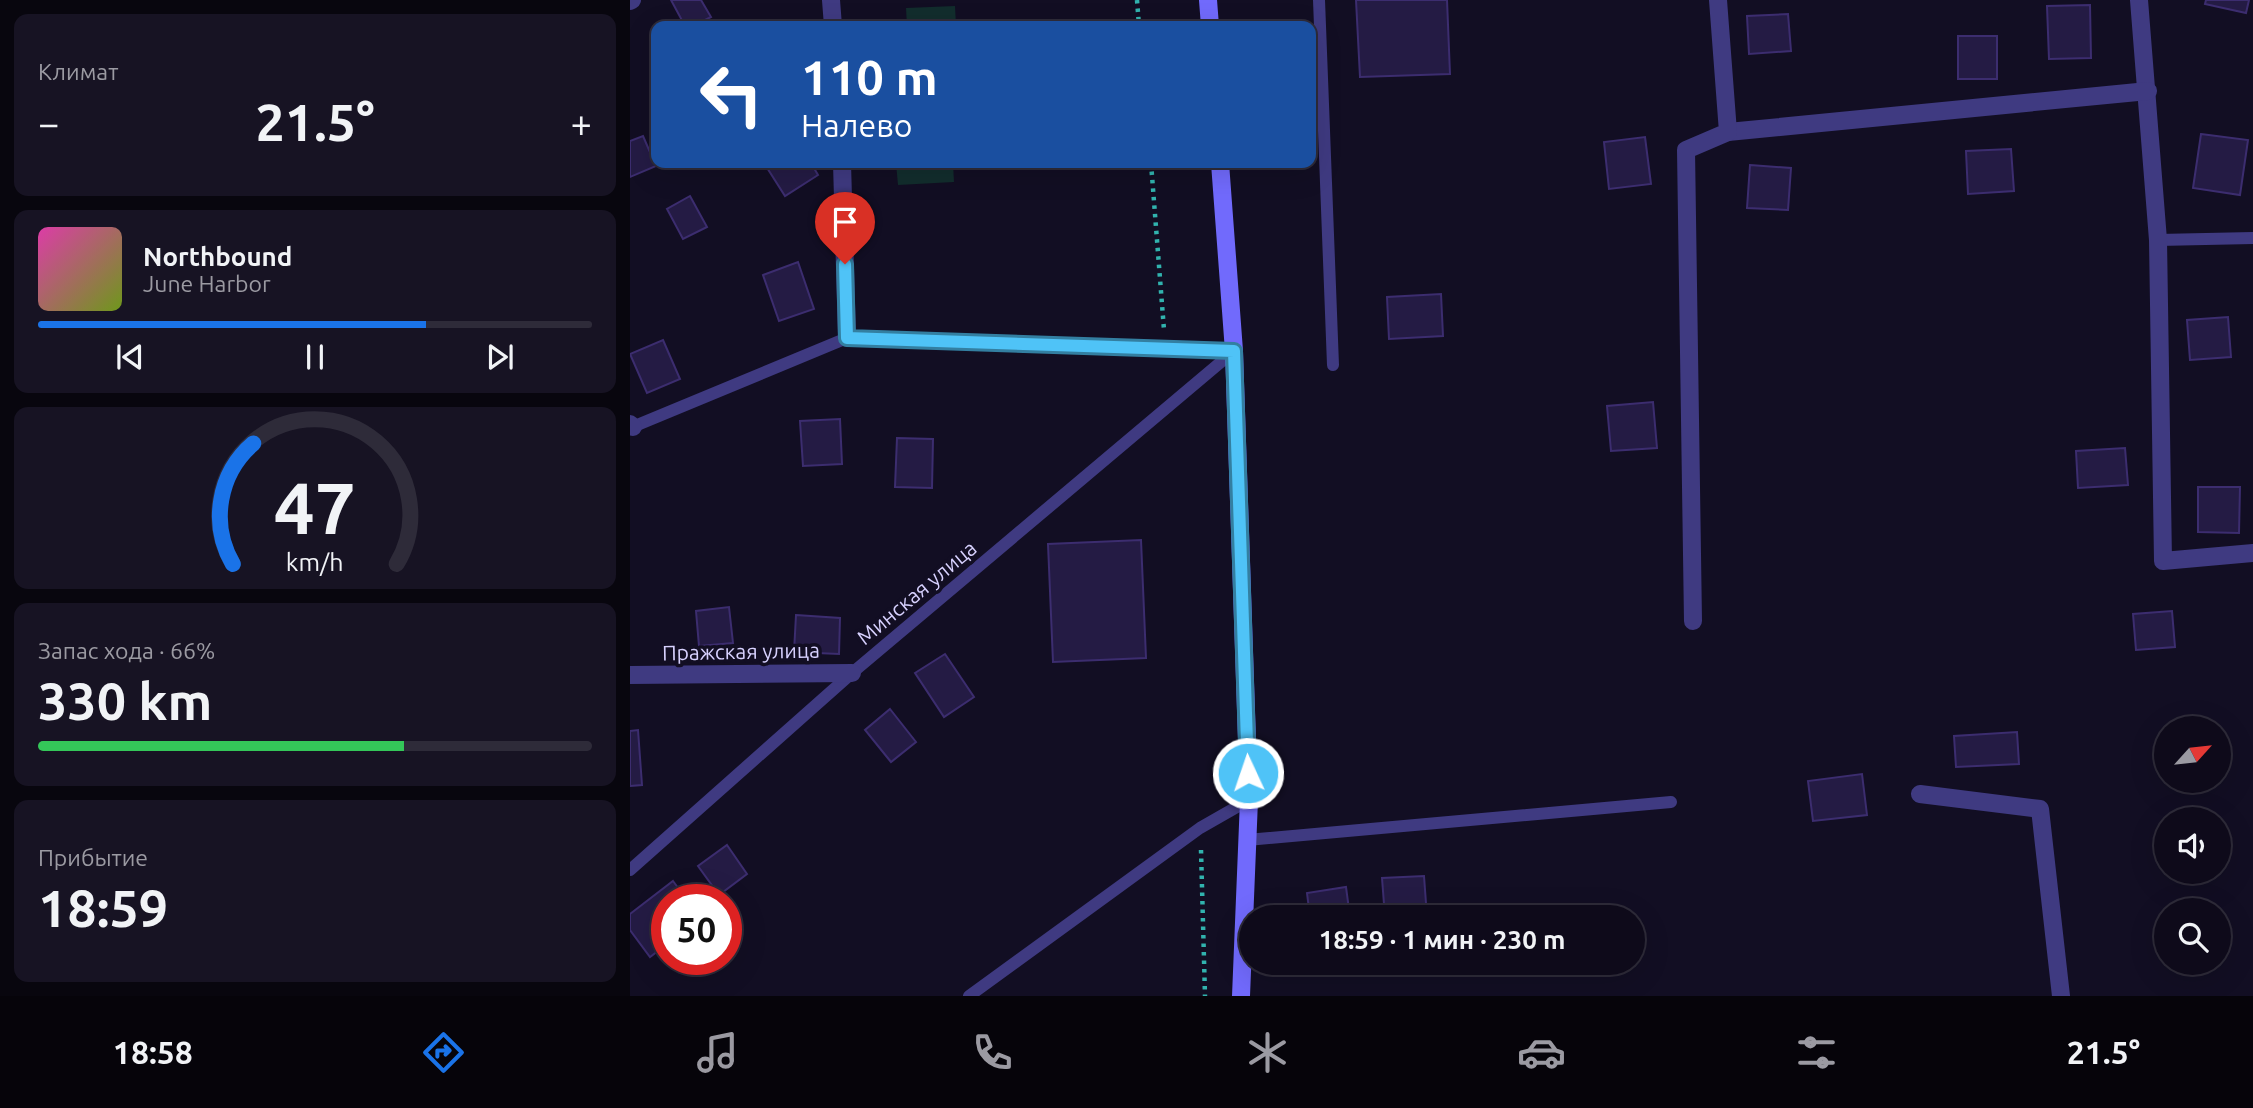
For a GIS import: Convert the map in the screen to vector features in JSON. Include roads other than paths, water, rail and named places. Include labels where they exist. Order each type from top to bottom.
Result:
[{"type":"main road","points":[[1208,0],[1210,21]]},
{"type":"main road","points":[[1220,168],[1234,351],[1249,800],[1241,996]]},
{"type":"street","points":[[831,0],[833,21]]},
{"type":"street","points":[[1718,0],[1728,132]]},
{"type":"street","points":[[2139,0],[2158,240],[2163,561],[2253,553]]},
{"type":"street","points":[[1693,621],[1686,150],[1728,132],[2148,91]]},
{"type":"street","points":[[842,168],[847,338]]},
{"type":"street","name":"Пражская улица","points":[[630,676],[852,673]]},
{"type":"street","points":[[1920,794],[2040,809],[2061,996]]},
{"type":"lane","points":[[1319,0],[1333,365]]},
{"type":"lane","points":[[2158,240],[2253,238]]},
{"type":"lane","points":[[631,426],[847,338],[1234,351]]},
{"type":"lane","name":"Минская улица","points":[[630,870],[852,673],[1234,351]]},
{"type":"lane","points":[[969,996],[1200,828],[1249,800]]},
{"type":"lane","points":[[1247,840],[1671,802]]}]
